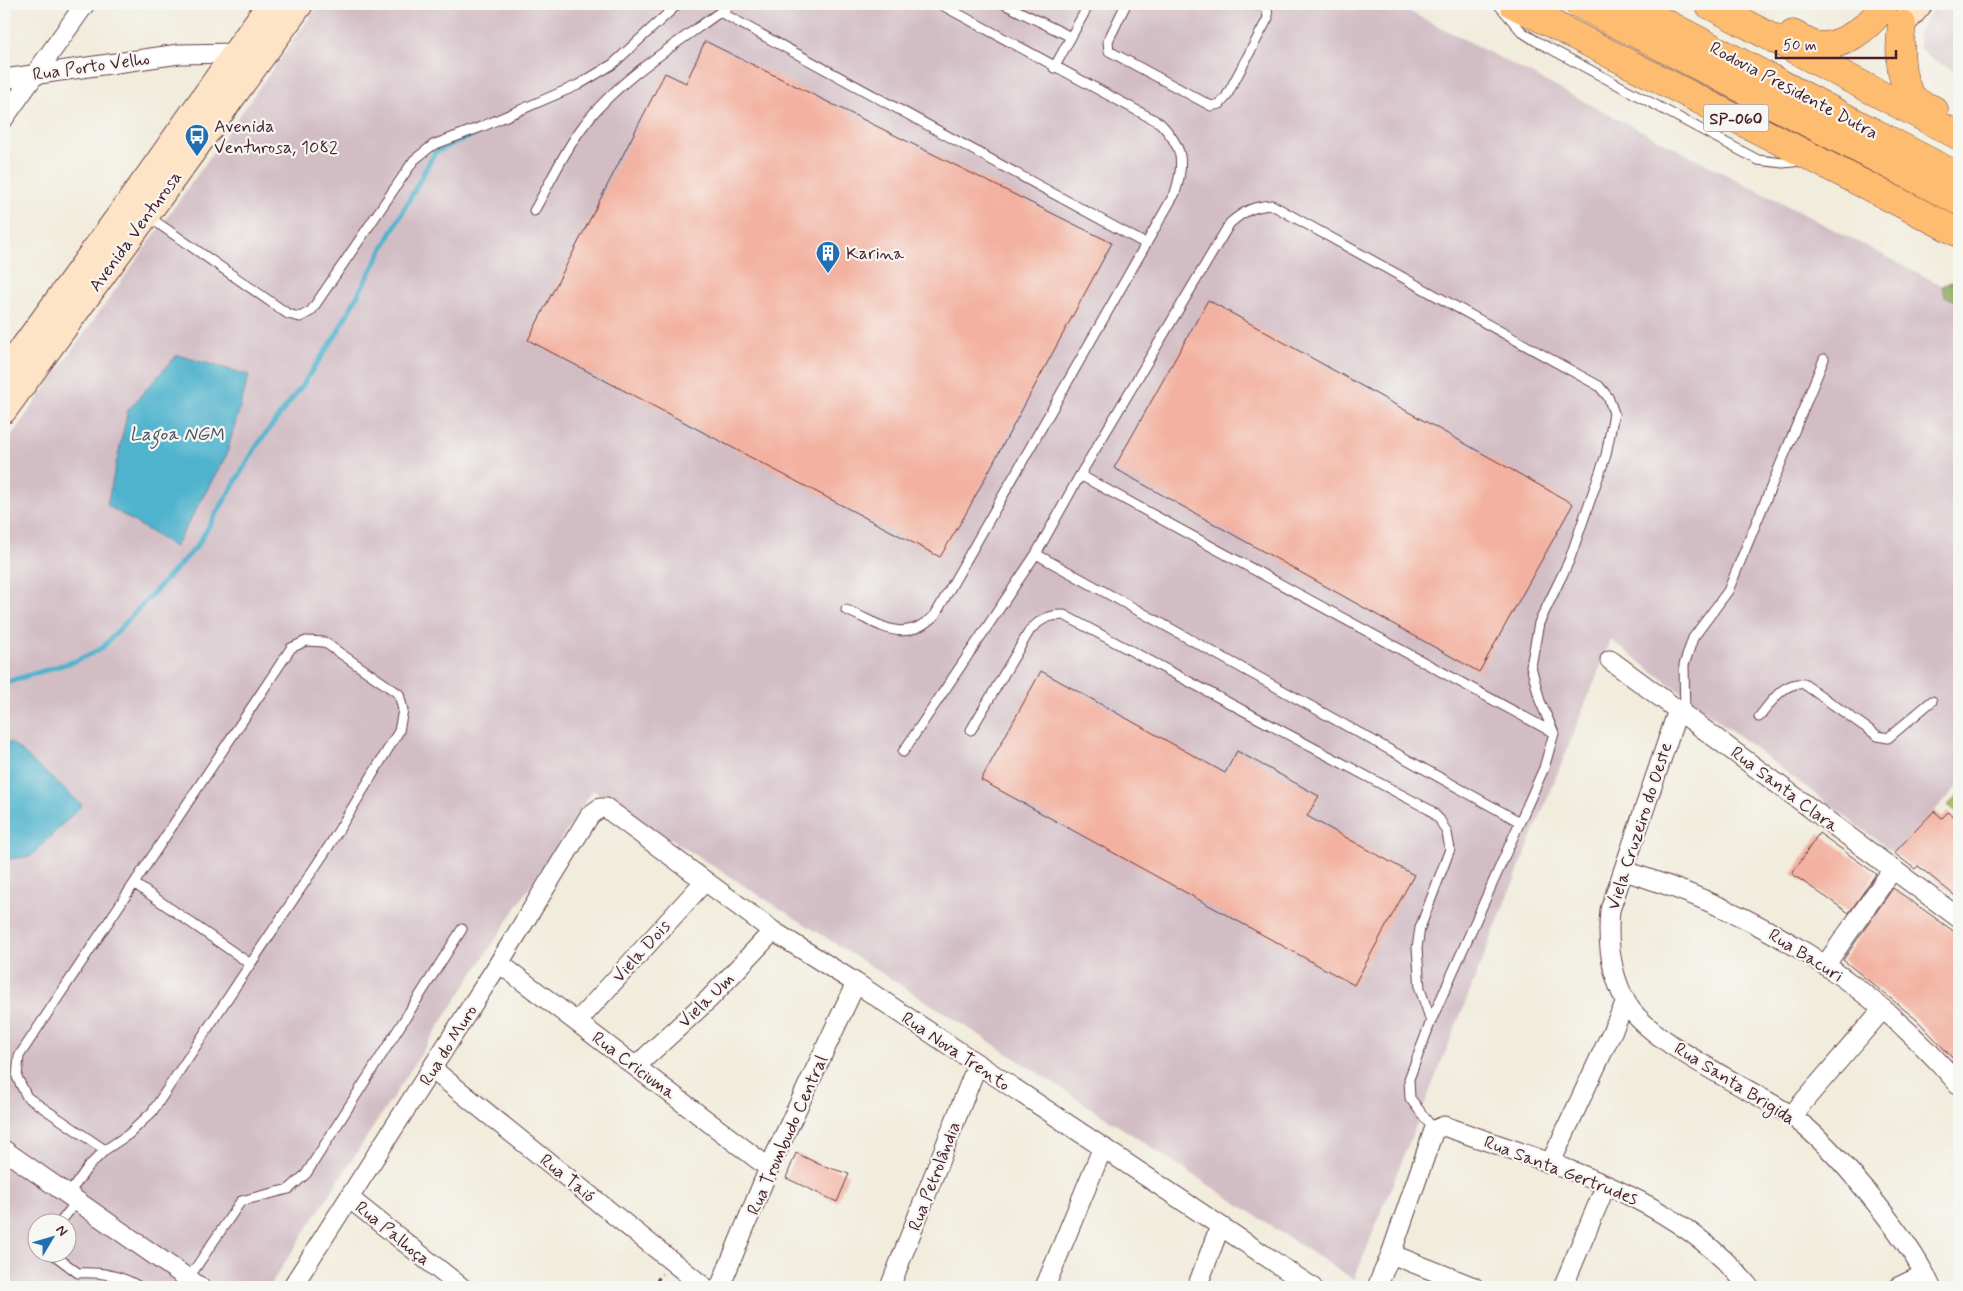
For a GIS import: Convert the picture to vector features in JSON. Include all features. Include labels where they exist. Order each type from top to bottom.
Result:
[{"type":"highway","name":"SP-060","points":[[1512,4],[1959,233]]},
{"type":"highway","name":"Rodovia Presidente Dutra","points":[[1579,4],[1959,201]]},
{"type":"highway","name":"Rodovia Presidente Dutra","points":[[1629,4],[1959,176]]},
{"type":"highway","points":[[1708,4],[1959,136]]},
{"type":"highway","points":[[1737,4],[1814,45],[1834,44],[1897,10],[1899,60],[1905,81],[1915,100],[1959,124]]},
{"type":"street","points":[[4,118],[85,4]]},
{"type":"street","name":"Avenida Venturosa","points":[[4,410],[147,215],[240,68],[270,4]]},
{"type":"street","name":"Avenida Venturosa","points":[[4,374],[240,68],[300,4]]},
{"type":"street","name":"Rua Porto Velho","points":[[4,79],[179,54],[240,68]]},
{"type":"street","name":"Rua Santa Clara","points":[[1610,660],[1959,918]]},
{"type":"street","name":"Viela Cruzeiro do Oeste","points":[[1626,1002],[1611,955],[1608,931],[1610,910],[1681,713]]},
{"type":"street","name":"Rua do Muro","points":[[292,1287],[499,963],[590,814],[600,808],[606,808]]},
{"type":"street","name":"Rua Nova Trento","points":[[606,808],[773,930],[856,983],[977,1066],[1103,1147],[1312,1287]]},
{"type":"street","points":[[1826,964],[1893,869]]},
{"type":"street","name":"Rua Bacuri","points":[[1624,871],[1664,884],[1737,913],[1826,964],[1931,1053],[1959,1085]]},
{"type":"street","name":"Viela Dois","points":[[577,1022],[705,881]]},
{"type":"street","name":"Viela Um","points":[[636,1066],[715,992],[773,930]]},
{"type":"street","name":"Rua Criciuma","points":[[499,963],[770,1168]]},
{"type":"street","name":"Rua Trombudo Central","points":[[720,1287],[770,1168],[856,983]]},
{"type":"street","points":[[1550,1164],[1626,1002]]},
{"type":"street","name":"Rua Santa Brigida","points":[[1626,1002],[1636,1016],[1663,1038],[1791,1116],[1821,1141],[1893,1227],[1928,1281]]},
{"type":"street","points":[[1791,1116],[1882,1010]]},
{"type":"street","name":"Rua Petrolândia","points":[[890,1287],[977,1066]]},
{"type":"street","name":"Rua Taió","points":[[432,1069],[704,1287]]},
{"type":"street","name":"Rua Santa Gertrudes","points":[[1434,1130],[1444,1126],[1606,1185],[1641,1201],[1716,1252],[1749,1287]]},
{"type":"street","points":[[1377,1287],[1391,1254],[1434,1130]]},
{"type":"street","points":[[1045,1287],[1103,1147]]},
{"type":"street","points":[[4,1150],[194,1283]]},
{"type":"street","points":[[1563,1287],[1606,1185]]},
{"type":"street","name":"Rua Palhoça","points":[[349,1198],[461,1287]]},
{"type":"street","points":[[1197,1287],[1220,1226]]},
{"type":"street","points":[[1391,1254],[1474,1287]]},
{"type":"street","points":[[1898,1287],[1928,1281]]},
{"type":"lane","points":[[147,215],[281,309],[300,317],[311,311],[414,160],[433,145],[578,85],[613,64],[678,4]]},
{"type":"lane","points":[[534,211],[583,125],[604,102],[628,81],[731,4]]},
{"type":"lane","points":[[846,610],[899,632],[914,631],[924,625],[935,614],[1175,193],[1182,173],[1180,153],[1173,137],[1160,123],[1054,68],[940,4]]},
{"type":"lane","points":[[1004,4],[1071,37]]},
{"type":"lane","points":[[1054,68],[1089,4]]},
{"type":"lane","points":[[1126,4],[1108,41],[1109,51],[1211,106],[1220,104],[1226,97],[1268,18],[1267,9],[1258,4]]},
{"type":"lane","points":[[1498,4],[1522,32],[1536,41],[1758,160],[1783,163],[1814,159]]},
{"type":"lane","points":[[720,12],[1146,244]]},
{"type":"lane","points":[[904,752],[1036,554],[1080,475],[1230,224],[1243,212],[1258,206],[1272,205],[1599,386],[1608,396],[1614,413],[1606,455],[1569,561],[1539,623],[1531,666],[1540,701],[1554,733],[1544,768],[1431,1021],[1409,1078],[1410,1098],[1434,1130]]},
{"type":"lane","points":[[1681,713],[1684,665],[1693,638],[1728,591],[1824,359]]},
{"type":"lane","points":[[1080,475],[1554,733]]},
{"type":"lane","points":[[1036,554],[1520,822]]},
{"type":"lane","points":[[971,730],[1030,630],[1039,621],[1051,615],[1064,615],[1430,810],[1440,820],[1447,833],[1450,849],[1420,928],[1417,948],[1420,990],[1431,1021]]},
{"type":"lane","points":[[64,1214],[88,1167],[105,1150],[130,1134],[152,1112],[328,846],[399,731],[403,710],[400,694],[324,642],[306,641],[291,648],[19,1056],[17,1077],[27,1097],[105,1150]]},
{"type":"lane","points":[[1759,718],[1784,687],[1796,683],[1804,684],[1878,736],[1888,738],[1932,701]]},
{"type":"lane","points":[[135,884],[249,963]]},
{"type":"lane","points":[[194,1283],[241,1201],[289,1190],[306,1174],[462,929]]},
{"type":"lane","points":[[66,1264],[78,1273],[99,1272],[116,1276],[140,1287]]},
{"type":"shaded area","points":[[319,4],[1395,4],[1959,294],[1959,785],[1894,853],[1611,640],[1354,1280],[984,1038],[593,790],[269,1287],[4,1287],[4,1142],[10,1134],[4,1129],[4,446]]},
{"type":"shaded area","points":[[1938,4],[1959,4],[1959,74],[1931,58],[1920,48],[1918,34],[1926,18]]},
{"type":"green space","points":[[1956,280],[1959,281],[1959,303],[1945,296],[1942,286]]},
{"type":"green space","points":[[1959,794],[1959,814],[1948,805]]},
{"type":"water","name":"Lagoa NGM","points":[[177,355],[249,375],[226,456],[175,547],[107,505],[128,410]]},
{"type":"water","points":[[4,742],[12,743],[82,805],[31,856],[10,859],[4,853]]},
{"type":"building","name":"Karina","points":[[705,41],[1112,243],[964,517],[940,557],[528,340],[665,73],[686,83]]},
{"type":"building","points":[[1208,300],[1573,504],[1479,672],[1114,468]]},
{"type":"building","points":[[1041,671],[1225,773],[1237,751],[1319,796],[1307,816],[1414,875],[1354,985],[981,780]]},
{"type":"building","points":[[1934,811],[1942,818],[1948,812],[1959,821],[1959,899],[1918,866],[1915,869],[1894,853]]},
{"type":"building","points":[[1819,833],[1876,874],[1849,913],[1792,874]]},
{"type":"building","points":[[1893,888],[1959,935],[1959,1065],[1917,1020],[1843,960]]},
{"type":"building","points":[[796,1153],[821,1165],[849,1174],[837,1202],[786,1178]]},
{"type":"waterway","points":[[4,683],[75,661],[101,649],[197,546],[258,444],[301,387],[336,335],[435,152],[485,130]]},
{"type":"place","name":"Avenida Venturosa, 1082","points":[[197,157]]},
{"type":"place","name":"Karina","points":[[828,274]]}]
